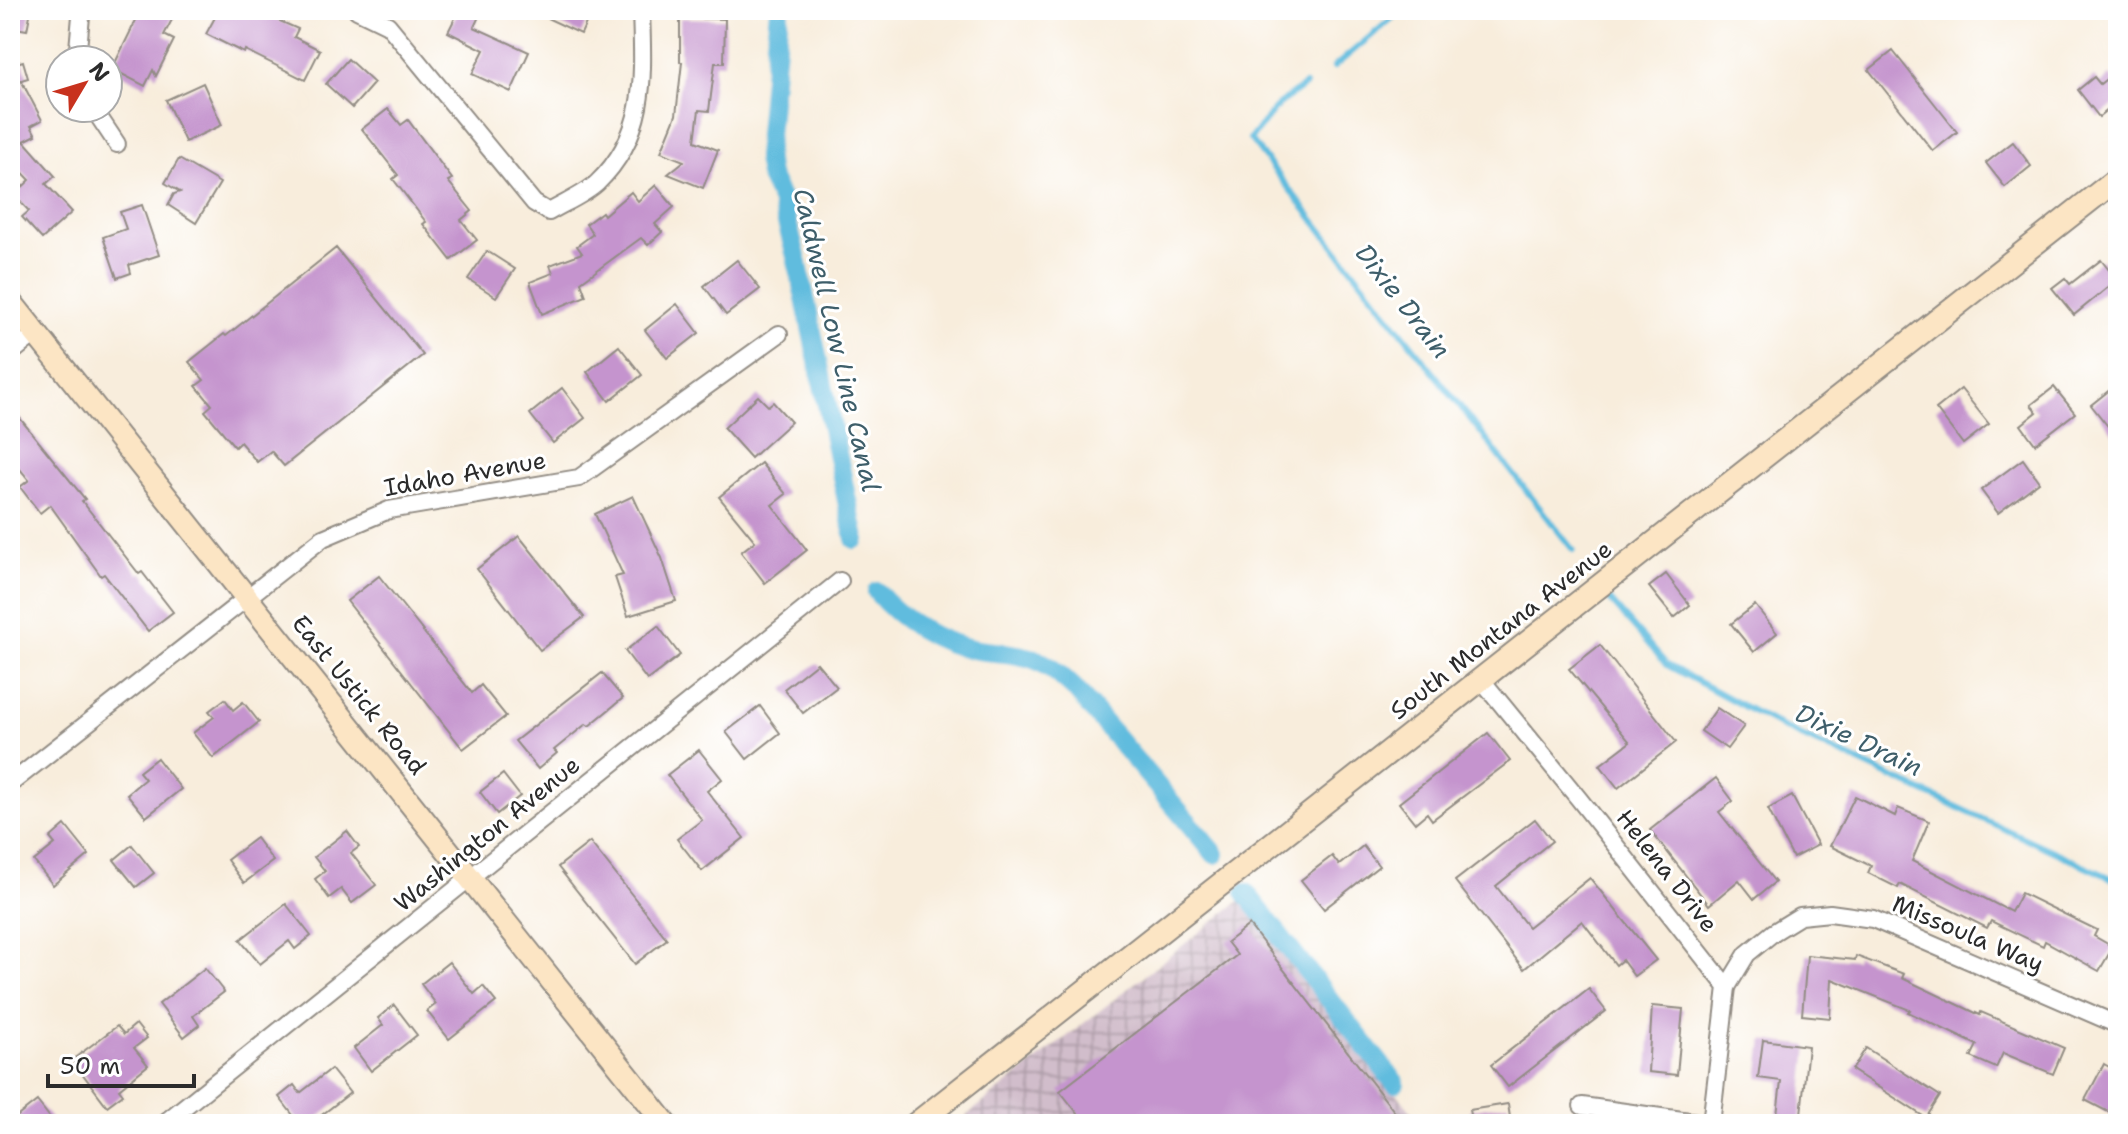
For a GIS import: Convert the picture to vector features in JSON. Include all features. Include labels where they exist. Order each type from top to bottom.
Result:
[{"type":"street","points":[[78,44],[84,10]]},
{"type":"street","points":[[357,10],[388,25],[534,203],[549,212],[596,185],[622,152],[636,123],[643,82],[641,10]]},
{"type":"street","points":[[104,124],[117,144]]},
{"type":"street","name":"South Montana Avenue","points":[[916,1124],[2118,178]]},
{"type":"street","name":"East Ustick Road","points":[[10,301],[666,1124]]},
{"type":"street","points":[[10,354],[36,333]]},
{"type":"street","name":"Idaho Avenue","points":[[10,784],[323,538],[389,510],[579,478],[779,334]]},
{"type":"street","name":"Washington Avenue","points":[[163,1124],[840,581]]},
{"type":"street","name":"Helena Drive","points":[[1481,679],[1727,987]]},
{"type":"street","name":"Missoula Way","points":[[1727,987],[1747,954],[1774,932],[1800,916],[1830,913],[1873,919],[2118,1025]]},
{"type":"street","points":[[1582,1106],[1711,1124],[1727,987]]},
{"type":"shaded area","points":[[1243,898],[1421,1124],[956,1124]]},
{"type":"building","points":[[10,10],[31,10],[27,30],[10,27]]},
{"type":"building","points":[[141,10],[177,10],[164,35],[174,40],[156,76],[153,70],[145,86],[124,75],[124,45]]},
{"type":"building","points":[[219,10],[238,17],[241,10],[255,10],[298,29],[294,37],[320,50],[305,80],[206,34]]},
{"type":"building","points":[[459,10],[482,10],[474,27],[529,52],[511,92],[472,74],[484,50],[448,32]]},
{"type":"building","points":[[530,10],[581,10],[590,14],[581,34]]},
{"type":"building","points":[[680,18],[725,19],[724,63],[715,63],[709,111],[699,110],[695,141],[718,150],[703,188],[668,174],[684,161],[661,152],[676,115],[682,62]]},
{"type":"building","points":[[1893,51],[1957,132],[1933,151],[1869,70]]},
{"type":"building","points":[[10,59],[13,64],[23,61],[28,78],[21,80],[42,120],[31,126],[36,135],[24,141],[55,176],[46,184],[72,212],[42,239],[22,217],[29,211],[14,195],[30,180],[10,159]]},
{"type":"building","points":[[348,59],[374,83],[352,108],[326,84]]},
{"type":"building","points":[[2110,76],[2118,85],[2118,102],[2099,117],[2078,90],[2094,77],[2100,84]]},
{"type":"building","points":[[203,83],[222,125],[185,142],[166,100]]},
{"type":"building","points":[[388,109],[401,125],[408,120],[472,211],[461,220],[477,240],[451,260],[393,179],[398,175],[362,129]]},
{"type":"building","points":[[2013,142],[2031,166],[2005,187],[1986,163]]},
{"type":"building","points":[[179,159],[220,183],[196,223],[168,205],[174,194],[180,192],[165,183]]},
{"type":"building","points":[[656,185],[674,207],[655,224],[662,232],[648,245],[641,238],[581,282],[586,296],[542,314],[530,282],[553,273],[550,265],[582,253],[577,246],[593,234],[586,224],[602,212],[604,215],[631,192],[638,201]]},
{"type":"building","points":[[142,205],[159,255],[129,265],[131,273],[117,278],[103,237],[126,229],[120,212]]},
{"type":"building","points":[[336,248],[423,355],[284,466],[271,451],[257,462],[240,442],[235,447],[205,411],[212,405],[196,386],[204,380],[189,362]]},
{"type":"building","points":[[487,251],[515,269],[496,297],[468,279]]},
{"type":"building","points":[[737,260],[760,289],[726,315],[704,286]]},
{"type":"building","points":[[2101,260],[2117,280],[2074,315],[2052,288],[2065,278],[2070,284]]},
{"type":"building","points":[[677,304],[699,333],[667,358],[645,330]]},
{"type":"building","points":[[619,346],[642,375],[609,401],[587,372]]},
{"type":"building","points":[[2054,387],[2075,413],[2035,444],[2021,425],[2037,412],[2031,405]]},
{"type":"building","points":[[562,388],[585,418],[553,443],[530,414]]},
{"type":"building","points":[[1961,389],[1989,424],[1963,444],[1936,409]]},
{"type":"building","points":[[2111,389],[2118,398],[2118,439],[2091,405]]},
{"type":"building","points":[[758,396],[768,406],[773,402],[791,422],[751,458],[724,428]]},
{"type":"building","points":[[10,406],[85,499],[82,501],[139,574],[142,572],[173,612],[148,631],[104,574],[101,576],[50,505],[40,513],[20,487],[29,480],[10,457]]},
{"type":"building","points":[[2023,459],[2039,482],[1998,513],[1981,490]]},
{"type":"building","points":[[761,463],[786,494],[772,505],[807,550],[765,583],[741,552],[755,541],[719,497]]},
{"type":"building","points":[[633,496],[662,558],[676,601],[628,616],[615,577],[623,575],[595,514]]},
{"type":"building","points":[[519,536],[584,617],[540,650],[477,569]]},
{"type":"building","points":[[1666,574],[1690,605],[1674,618],[1649,587]]},
{"type":"building","points":[[379,576],[472,693],[481,685],[506,716],[463,749],[347,601]]},
{"type":"building","points":[[1755,605],[1777,633],[1754,652],[1731,624]]},
{"type":"building","points":[[658,626],[680,655],[647,680],[625,651]]},
{"type":"building","points":[[1600,645],[1676,742],[1618,788],[1600,765],[1630,742],[1569,669]]},
{"type":"building","points":[[817,663],[837,687],[803,713],[784,689]]},
{"type":"building","points":[[602,673],[623,698],[554,750],[557,753],[538,769],[515,741]]},
{"type":"building","points":[[225,699],[233,710],[243,702],[259,722],[213,758],[193,733],[214,717],[209,711]]},
{"type":"building","points":[[760,706],[780,733],[747,759],[726,732]]},
{"type":"building","points":[[1717,708],[1744,726],[1727,749],[1701,731]]},
{"type":"building","points":[[1488,733],[1510,761],[1432,820],[1427,813],[1415,823],[1399,803]]},
{"type":"building","points":[[699,750],[722,779],[707,791],[744,838],[702,871],[677,839],[702,820],[667,775]]},
{"type":"building","points":[[157,758],[181,789],[146,817],[127,794],[145,779],[139,772]]},
{"type":"building","points":[[503,774],[520,796],[497,814],[480,792]]},
{"type":"building","points":[[1716,778],[1733,801],[1719,812],[1775,882],[1754,899],[1739,880],[1709,905],[1650,830]]},
{"type":"building","points":[[1792,796],[1818,845],[1793,858],[1768,809]]},
{"type":"building","points":[[1855,796],[1895,816],[1898,808],[1929,821],[1912,861],[2011,912],[2021,893],[2097,930],[2094,936],[2113,947],[2099,971],[2045,941],[2043,946],[1991,921],[1987,928],[1900,884],[1898,888],[1868,873],[1871,866],[1830,846]]},
{"type":"building","points":[[1535,819],[1552,841],[1496,886],[1528,927],[1590,878],[1656,960],[1634,976],[1622,960],[1616,965],[1582,921],[1524,969],[1455,881]]},
{"type":"building","points":[[65,825],[89,855],[53,885],[34,861],[55,844],[50,838]]},
{"type":"building","points":[[347,831],[359,847],[351,853],[376,885],[352,903],[341,889],[329,898],[315,879],[325,871],[314,857]]},
{"type":"building","points":[[256,838],[273,861],[244,883],[227,860]]},
{"type":"building","points":[[590,842],[667,939],[635,964],[558,867]]},
{"type":"building","points":[[132,845],[154,873],[136,887],[114,860]]},
{"type":"building","points":[[1363,846],[1379,866],[1324,909],[1301,880],[1332,856],[1339,865]]},
{"type":"building","points":[[286,904],[311,936],[295,949],[289,941],[260,964],[240,940]]},
{"type":"building","points":[[1249,925],[1404,1124],[1086,1124],[1060,1091],[1237,955],[1227,942]]},
{"type":"building","points":[[1807,955],[1855,960],[1856,956],[1904,974],[1902,978],[1980,1015],[1981,1012],[2064,1048],[2053,1074],[2003,1053],[1996,1068],[1971,1057],[1977,1045],[1908,1012],[1910,1010],[1832,979],[1830,1018],[1802,1015]]},
{"type":"building","points":[[449,962],[474,994],[483,986],[496,1002],[449,1039],[427,1011],[436,1004],[421,984]]},
{"type":"building","points":[[205,968],[224,992],[193,1016],[199,1025],[184,1037],[159,1004]]},
{"type":"building","points":[[1589,989],[1606,1011],[1508,1087],[1491,1065]]},
{"type":"building","points":[[394,1005],[417,1035],[371,1071],[354,1048],[383,1025],[378,1018]]},
{"type":"building","points":[[1652,1006],[1683,1009],[1677,1075],[1648,1072]]},
{"type":"building","points":[[136,1024],[147,1038],[134,1048],[148,1065],[119,1089],[123,1094],[107,1106],[72,1060],[117,1026],[124,1034]]},
{"type":"building","points":[[1763,1040],[1808,1046],[1800,1124],[1776,1124],[1781,1081],[1758,1078]]},
{"type":"building","points":[[1866,1048],[1940,1096],[1926,1118],[1852,1070]]},
{"type":"building","points":[[2104,1064],[2118,1072],[2118,1117],[2085,1100]]},
{"type":"building","points":[[331,1069],[350,1093],[310,1124],[300,1124],[279,1097],[294,1085],[300,1093]]},
{"type":"building","points":[[37,1101],[55,1124],[10,1124],[10,1122]]},
{"type":"building","points":[[1508,1104],[1511,1124],[1472,1124],[1469,1110]]},
{"type":"waterway","name":"Caldwell Low Line Canal","points":[[779,10],[766,158],[797,260],[855,539]]},
{"type":"waterway","name":"Dixie Drain","points":[[1334,67],[1402,10]]},
{"type":"waterway","name":"Dixie Drain","points":[[1305,85],[1280,103],[1250,139],[1573,550]]},
{"type":"waterway","name":"Caldwell Low Line Canal","points":[[877,592],[908,620],[946,641],[972,649],[1027,657],[1056,672],[1074,688],[1215,854]]},
{"type":"waterway","name":"Dixie Drain","points":[[1609,599],[1667,665],[1782,727],[2118,881]]},
{"type":"waterway","name":"Caldwell Low Line Canal","points":[[1246,893],[1395,1083]]}]
